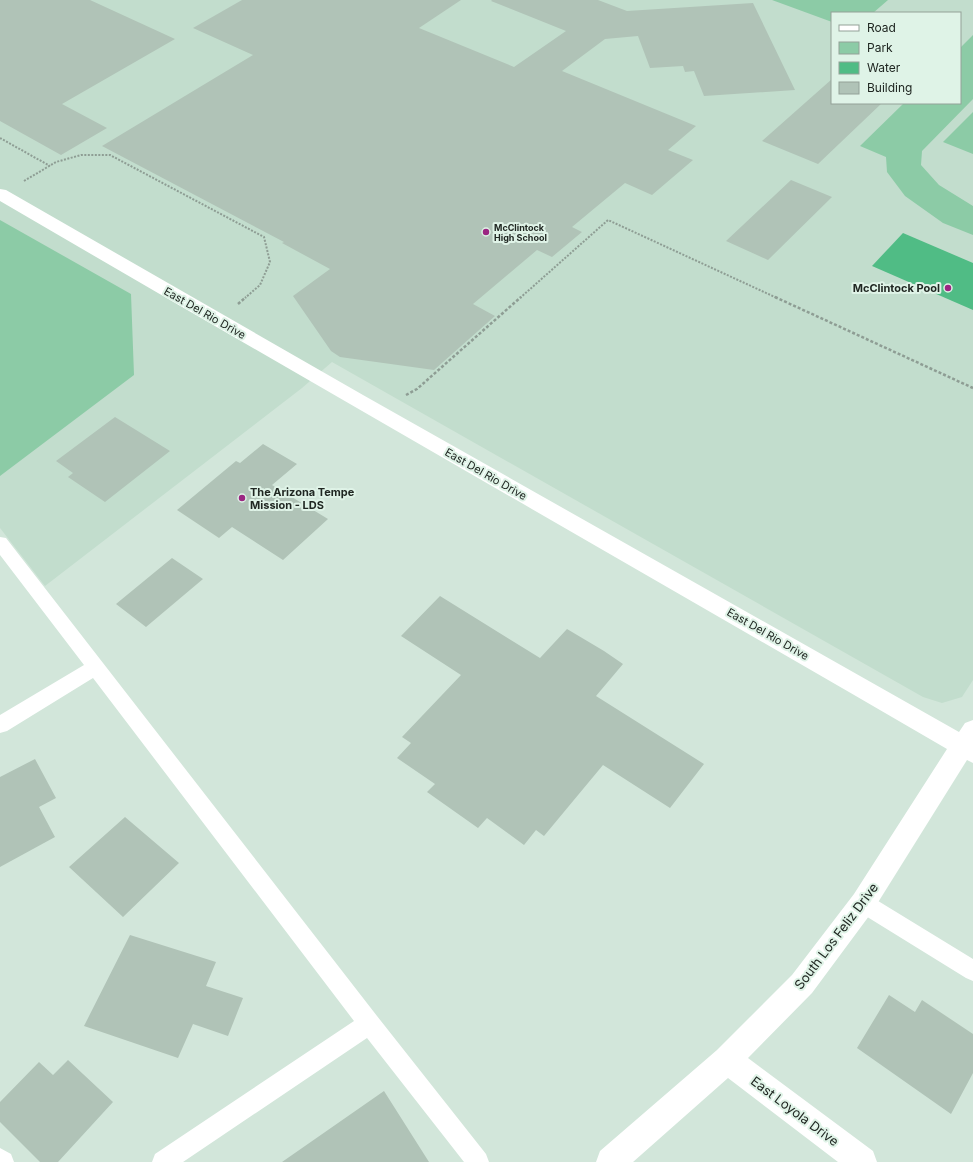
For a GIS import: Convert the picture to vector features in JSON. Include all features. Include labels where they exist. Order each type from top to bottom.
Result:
[{"type":"street","name":"East Del Rio Drive","points":[[0,194],[356,400],[725,609],[969,743]]},
{"type":"street","name":"South Los Feliz Drive","points":[[611,1162],[727,1060],[802,984],[863,903],[969,743]]},
{"type":"street","name":"East Loyola Drive","points":[[727,1060],[862,1162]]},
{"type":"lane","points":[[0,543],[369,1024],[478,1162]]},
{"type":"lane","points":[[0,725],[96,668]]},
{"type":"lane","points":[[863,903],[973,971]]},
{"type":"lane","points":[[163,1162],[369,1024]]},
{"type":"lane","points":[[0,1158],[3,1162]]},
{"type":"path","points":[[0,138],[50,166]]},
{"type":"path","points":[[24,181],[56,162],[81,155],[110,155],[264,237],[270,262],[260,285],[238,304]]},
{"type":"path","points":[[406,395],[417,389],[608,220],[973,388]]},
{"type":"shaded area","name":"McClintock High School","points":[[0,0],[973,0],[973,680],[962,697],[942,703],[923,697],[332,362],[302,388],[45,586],[0,528]]},
{"type":"green space","points":[[772,0],[888,0],[874,12],[831,12],[831,22]]},
{"type":"green space","points":[[973,35],[973,99],[922,151],[921,165],[939,185],[973,206],[973,235],[943,223],[905,196],[887,172],[886,157],[860,146],[903,104],[961,104],[961,47]]},
{"type":"green space","points":[[973,112],[973,154],[943,142]]},
{"type":"green space","points":[[0,220],[131,294],[134,375],[0,476]]},
{"type":"water","name":"McClintock Pool","points":[[903,233],[973,263],[973,310],[872,266]]},
{"type":"building","points":[[0,0],[90,0],[175,39],[62,104],[107,128],[61,155],[0,121]]},
{"type":"building","points":[[242,0],[461,0],[419,28],[514,67],[566,31],[491,1],[492,0],[598,0],[627,11],[753,3],[795,90],[704,96],[694,71],[685,72],[683,66],[650,68],[638,36],[605,39],[562,71],[696,126],[668,150],[693,160],[652,195],[625,183],[572,227],[582,232],[552,257],[537,250],[473,304],[495,316],[434,370],[340,357],[331,351],[293,296],[330,269],[282,243],[284,242],[102,146],[253,55],[193,28]]},
{"type":"building","points":[[831,80],[831,104],[881,104],[818,164],[762,141]]},
{"type":"building","points":[[791,180],[832,197],[768,260],[726,241]]},
{"type":"building","points":[[115,417],[170,451],[105,502],[68,477],[73,473],[56,461]]},
{"type":"building","name":"The Arizona Tempe Mission - LDS","points":[[263,444],[297,464],[272,485],[328,519],[283,560],[232,527],[219,538],[177,510],[236,461],[240,463]]},
{"type":"building","points":[[172,558],[203,579],[146,627],[116,604]]},
{"type":"building","points":[[440,596],[540,658],[567,629],[604,651],[623,664],[596,696],[704,764],[670,808],[603,765],[544,836],[536,830],[524,845],[487,818],[478,828],[427,792],[435,784],[397,758],[411,743],[402,737],[461,675],[401,636]]},
{"type":"building","points":[[35,759],[56,798],[39,807],[55,837],[0,867],[0,777]]},
{"type":"building","points":[[125,817],[179,863],[123,917],[69,867]]},
{"type":"building","points":[[130,935],[216,962],[206,986],[243,998],[228,1036],[193,1024],[178,1058],[84,1026]]},
{"type":"building","points":[[889,995],[915,1012],[922,1000],[973,1034],[973,1073],[951,1114],[857,1048]]},
{"type":"building","points":[[68,1060],[113,1102],[58,1162],[40,1162],[0,1122],[0,1102],[39,1062],[53,1075]]},
{"type":"building","points":[[384,1091],[429,1162],[282,1162]]},
{"type":"place","name":"McClintock High School","points":[[486,232]]},
{"type":"place","name":"McClintock Pool","points":[[948,288]]},
{"type":"place","name":"The Arizona Tempe Mission - LDS","points":[[242,498]]}]
